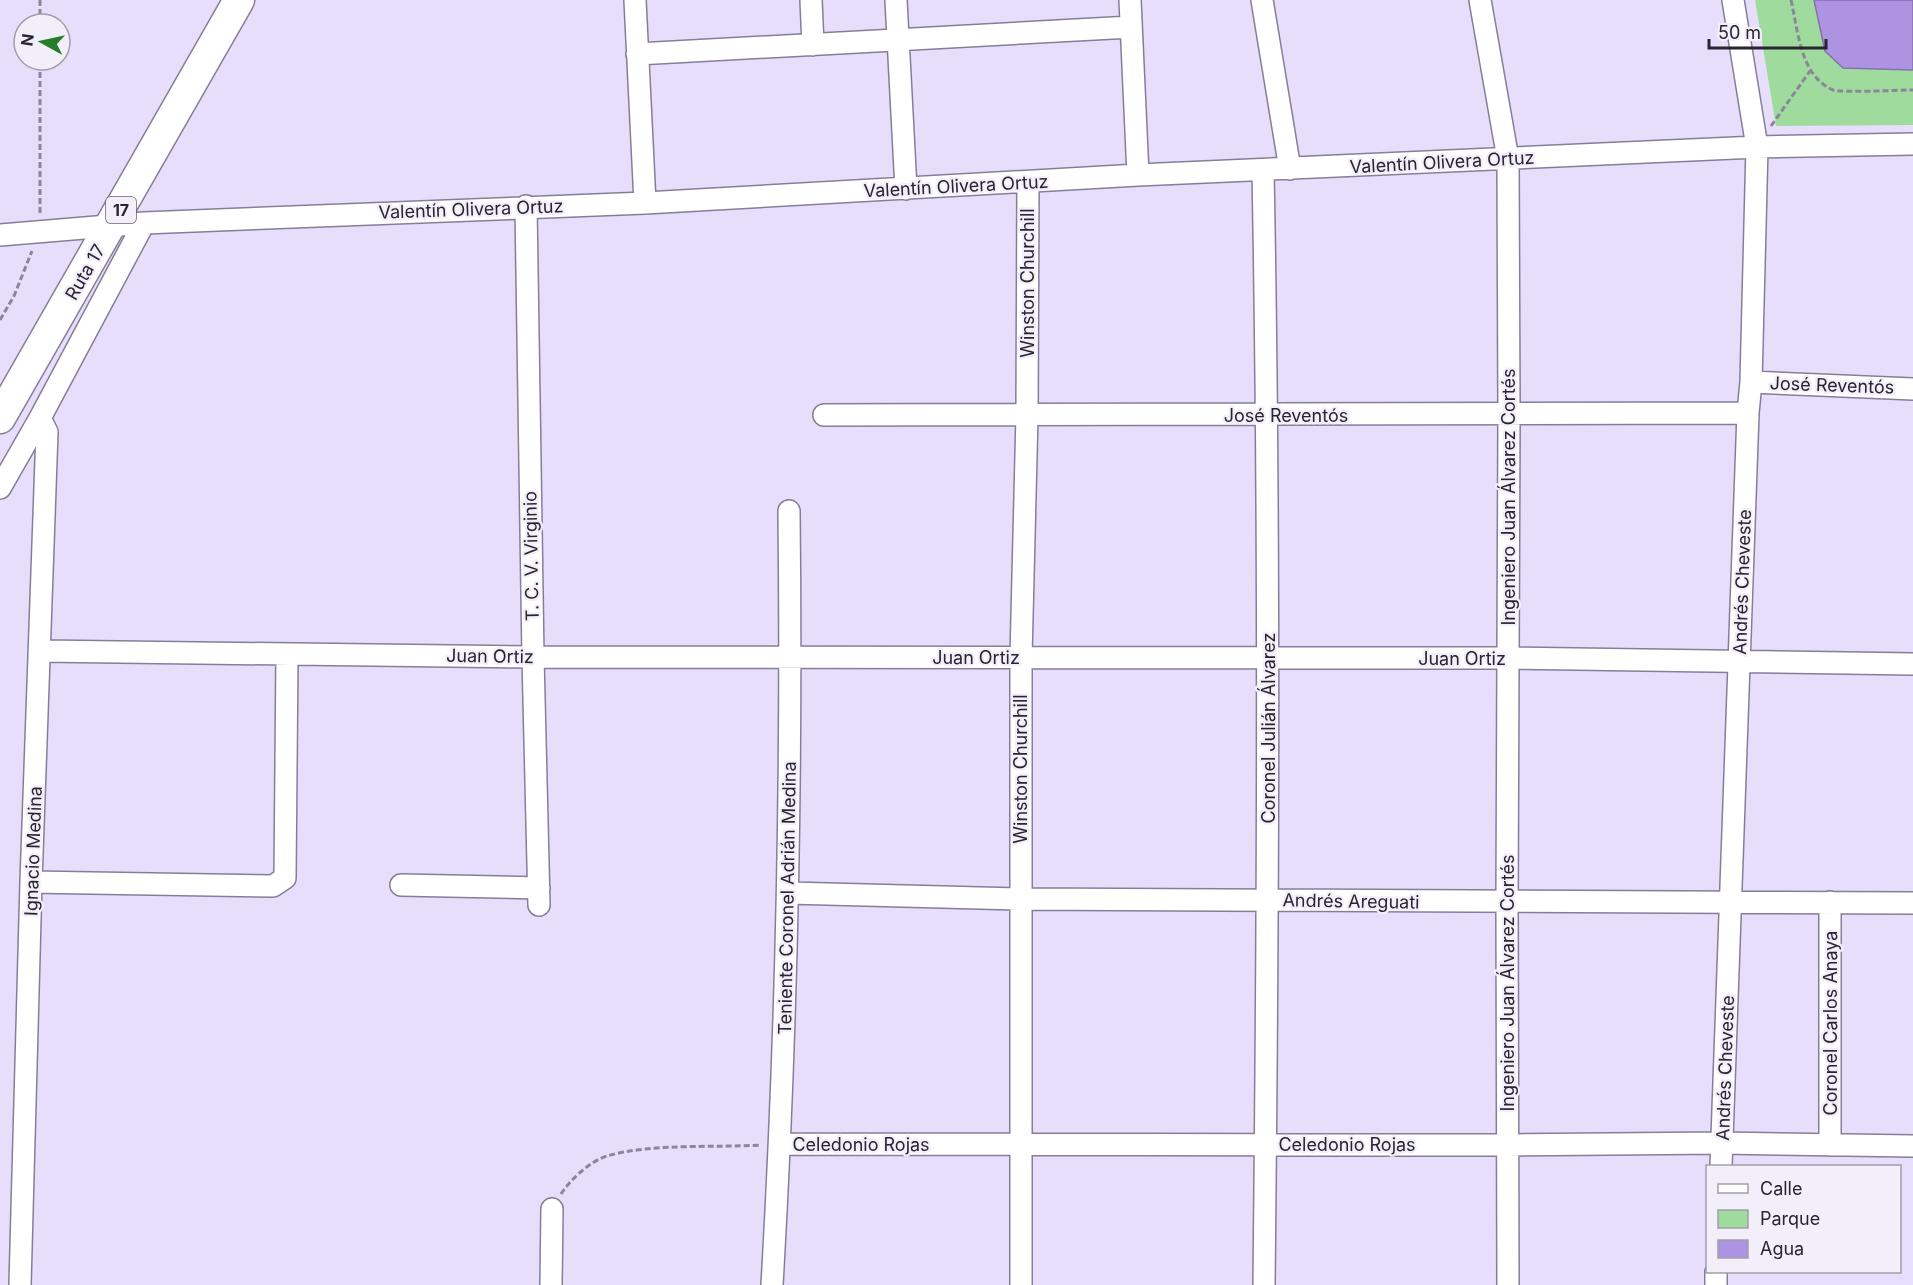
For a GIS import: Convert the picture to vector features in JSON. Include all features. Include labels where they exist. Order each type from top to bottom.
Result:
[{"type":"highway","name":"Ruta 17","points":[[0,418],[112,226],[239,0]]},
{"type":"street","points":[[635,0],[645,203]]},
{"type":"street","points":[[811,0],[813,45]]},
{"type":"street","points":[[896,0],[906,189]]},
{"type":"street","points":[[1130,0],[1138,175]]},
{"type":"street","points":[[1262,0],[1290,169]]},
{"type":"street","name":"Ingeniero Juan Álvarez Cortés","points":[[1480,0],[1508,159],[1508,1285]]},
{"type":"street","name":"Andrés Cheveste","points":[[1721,1165],[1751,382],[1757,147],[1733,0]]},
{"type":"street","points":[[637,54],[1131,27]]},
{"type":"street","name":"Valentín Olivera Ortuz","points":[[0,235],[144,223],[645,203],[1138,175],[1757,147],[1913,144]]},
{"type":"street","name":"Coronel Julián Álvarez","points":[[1263,170],[1268,658],[1264,1285]]},
{"type":"street","name":"Winston Churchill","points":[[1021,1285],[1021,657],[1027,415],[1028,182]]},
{"type":"street","name":"T. C. V. Virginio","points":[[401,885],[539,897],[526,206]]},
{"type":"street","name":"Ruta 17","points":[[0,488],[144,223]]},
{"type":"street","name":"José Reventós","points":[[1751,382],[1913,389]]},
{"type":"street","name":"José Reventós","points":[[824,415],[1748,414]]},
{"type":"street","name":"Ignacio Medina","points":[[20,1285],[47,432],[40,418]]},
{"type":"street","name":"Teniente Coronel Adrián Medina","points":[[772,1285],[780,1144],[789,893],[791,658],[789,511]]},
{"type":"street","name":"Juan Ortiz","points":[[40,651],[533,657],[1508,658],[1913,664]]},
{"type":"street","points":[[31,882],[273,886],[285,878],[286,654]]},
{"type":"street","name":"Andrés Areguati","points":[[789,893],[1020,899],[1507,903],[1913,903]]},
{"type":"street","name":"Coronel Carlos Anaya","points":[[1830,902],[1830,1145]]},
{"type":"street","name":"Celedonio Rojas","points":[[780,1144],[1722,1143],[1913,1146]]},
{"type":"street","points":[[551,1285],[552,1209]]},
{"type":"path","points":[[1791,0],[1810,71],[1834,90],[1913,90]]},
{"type":"path","points":[[1757,147],[1810,71]]},
{"type":"path","points":[[0,320],[14,296],[40,232],[40,72]]},
{"type":"path","points":[[552,1209],[570,1180],[605,1157],[648,1148],[716,1148],[780,1144]]},
{"type":"green space","points":[[1755,0],[1913,0],[1913,125],[1776,126]]},
{"type":"water","points":[[1814,0],[1913,0],[1913,70],[1843,68],[1825,51]]}]
